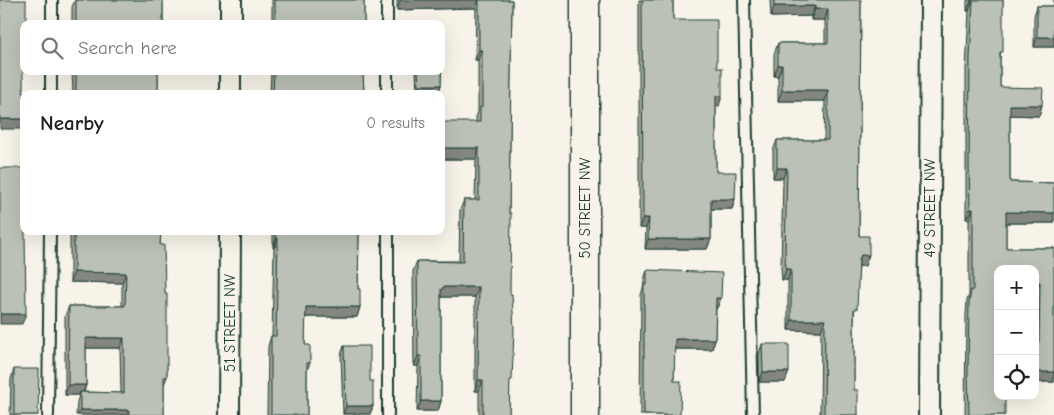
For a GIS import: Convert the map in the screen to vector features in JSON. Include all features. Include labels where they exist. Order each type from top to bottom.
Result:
[{"type":"main road","name":"50 STREET NW","points":[[585,0],[585,415]]},
{"type":"street","points":[[231,0],[231,20]]},
{"type":"street","name":"49 STREET NW","points":[[929,415],[931,0]]},
{"type":"street","points":[[230,75],[230,90]]},
{"type":"street","name":"51 STREET NW","points":[[230,235],[230,415]]},
{"type":"lane","points":[[52,0],[52,20]]},
{"type":"lane","points":[[387,0],[387,20]]},
{"type":"lane","points":[[744,0],[753,415]]},
{"type":"lane","points":[[51,75],[51,90]]},
{"type":"lane","points":[[387,75],[387,90]]},
{"type":"lane","points":[[48,415],[50,235]]},
{"type":"lane","points":[[388,235],[388,415]]},
{"type":"building","points":[[0,0],[26,0],[26,20],[20,20],[20,75],[23,75],[23,90],[20,90],[20,119],[0,119]]},
{"type":"building","points":[[76,0],[163,0],[163,20],[76,20]]},
{"type":"building","points":[[275,0],[364,0],[364,20],[275,20]]},
{"type":"building","points":[[479,0],[512,0],[509,213],[511,213],[510,294],[512,294],[514,330],[509,415],[483,415],[483,380],[478,380],[479,287],[443,287],[441,289],[441,401],[421,401],[421,356],[418,356],[417,261],[463,262],[464,200],[479,200],[479,148],[445,148],[445,122],[480,122],[480,107],[482,107],[482,50],[479,50]]},
{"type":"building","points":[[642,0],[673,0],[673,20],[717,20],[717,68],[722,68],[722,96],[716,96],[716,172],[736,172],[735,199],[711,199],[711,239],[648,239],[649,218],[643,218]]},
{"type":"building","points":[[774,0],[861,0],[859,236],[869,236],[869,255],[861,255],[859,258],[857,309],[854,309],[854,390],[858,390],[858,415],[824,415],[825,320],[791,320],[791,269],[786,269],[785,257],[787,168],[777,168],[777,140],[828,140],[828,90],[782,90],[782,65],[778,65],[778,43],[828,43],[828,9],[815,9],[815,6],[774,6]]},
{"type":"building","points":[[1003,0],[1003,52],[1000,52],[1000,87],[1043,88],[1042,105],[1010,105],[1010,182],[1054,183],[1054,213],[1006,212],[1006,248],[1054,248],[1054,372],[1039,372],[1039,265],[994,265],[994,400],[1005,400],[1005,415],[969,415],[969,304],[971,290],[973,290],[973,209],[970,209],[969,163],[970,58],[973,1],[971,1]]},
{"type":"building","points":[[1037,6],[1054,6],[1054,37],[1037,37]]},
{"type":"building","points":[[76,75],[158,75],[158,90],[76,90]]},
{"type":"building","points":[[274,75],[363,75],[364,90],[273,90]]},
{"type":"building","points":[[418,75],[441,75],[441,85],[419,85]]},
{"type":"building","points":[[0,168],[20,168],[20,235],[25,235],[26,314],[0,314]]},
{"type":"building","points":[[74,235],[161,235],[160,245],[164,245],[165,294],[167,294],[167,377],[164,377],[164,415],[129,415],[129,410],[80,410],[80,392],[124,393],[124,338],[86,338],[86,385],[68,385],[69,306],[125,306],[126,273],[74,272]]},
{"type":"building","points":[[276,235],[359,235],[358,289],[360,289],[360,307],[306,307],[305,345],[310,345],[310,363],[307,363],[307,415],[271,415],[271,336],[276,336],[278,238],[276,238]]},
{"type":"building","points":[[647,270],[722,273],[721,298],[716,298],[715,339],[675,339],[674,381],[681,381],[680,415],[644,415],[644,285],[647,285]]},
{"type":"building","points":[[762,344],[789,344],[789,372],[763,372]]},
{"type":"building","points":[[344,346],[370,346],[370,381],[373,381],[373,406],[346,406]]},
{"type":"building","points":[[14,369],[39,369],[38,415],[14,415]]}]
